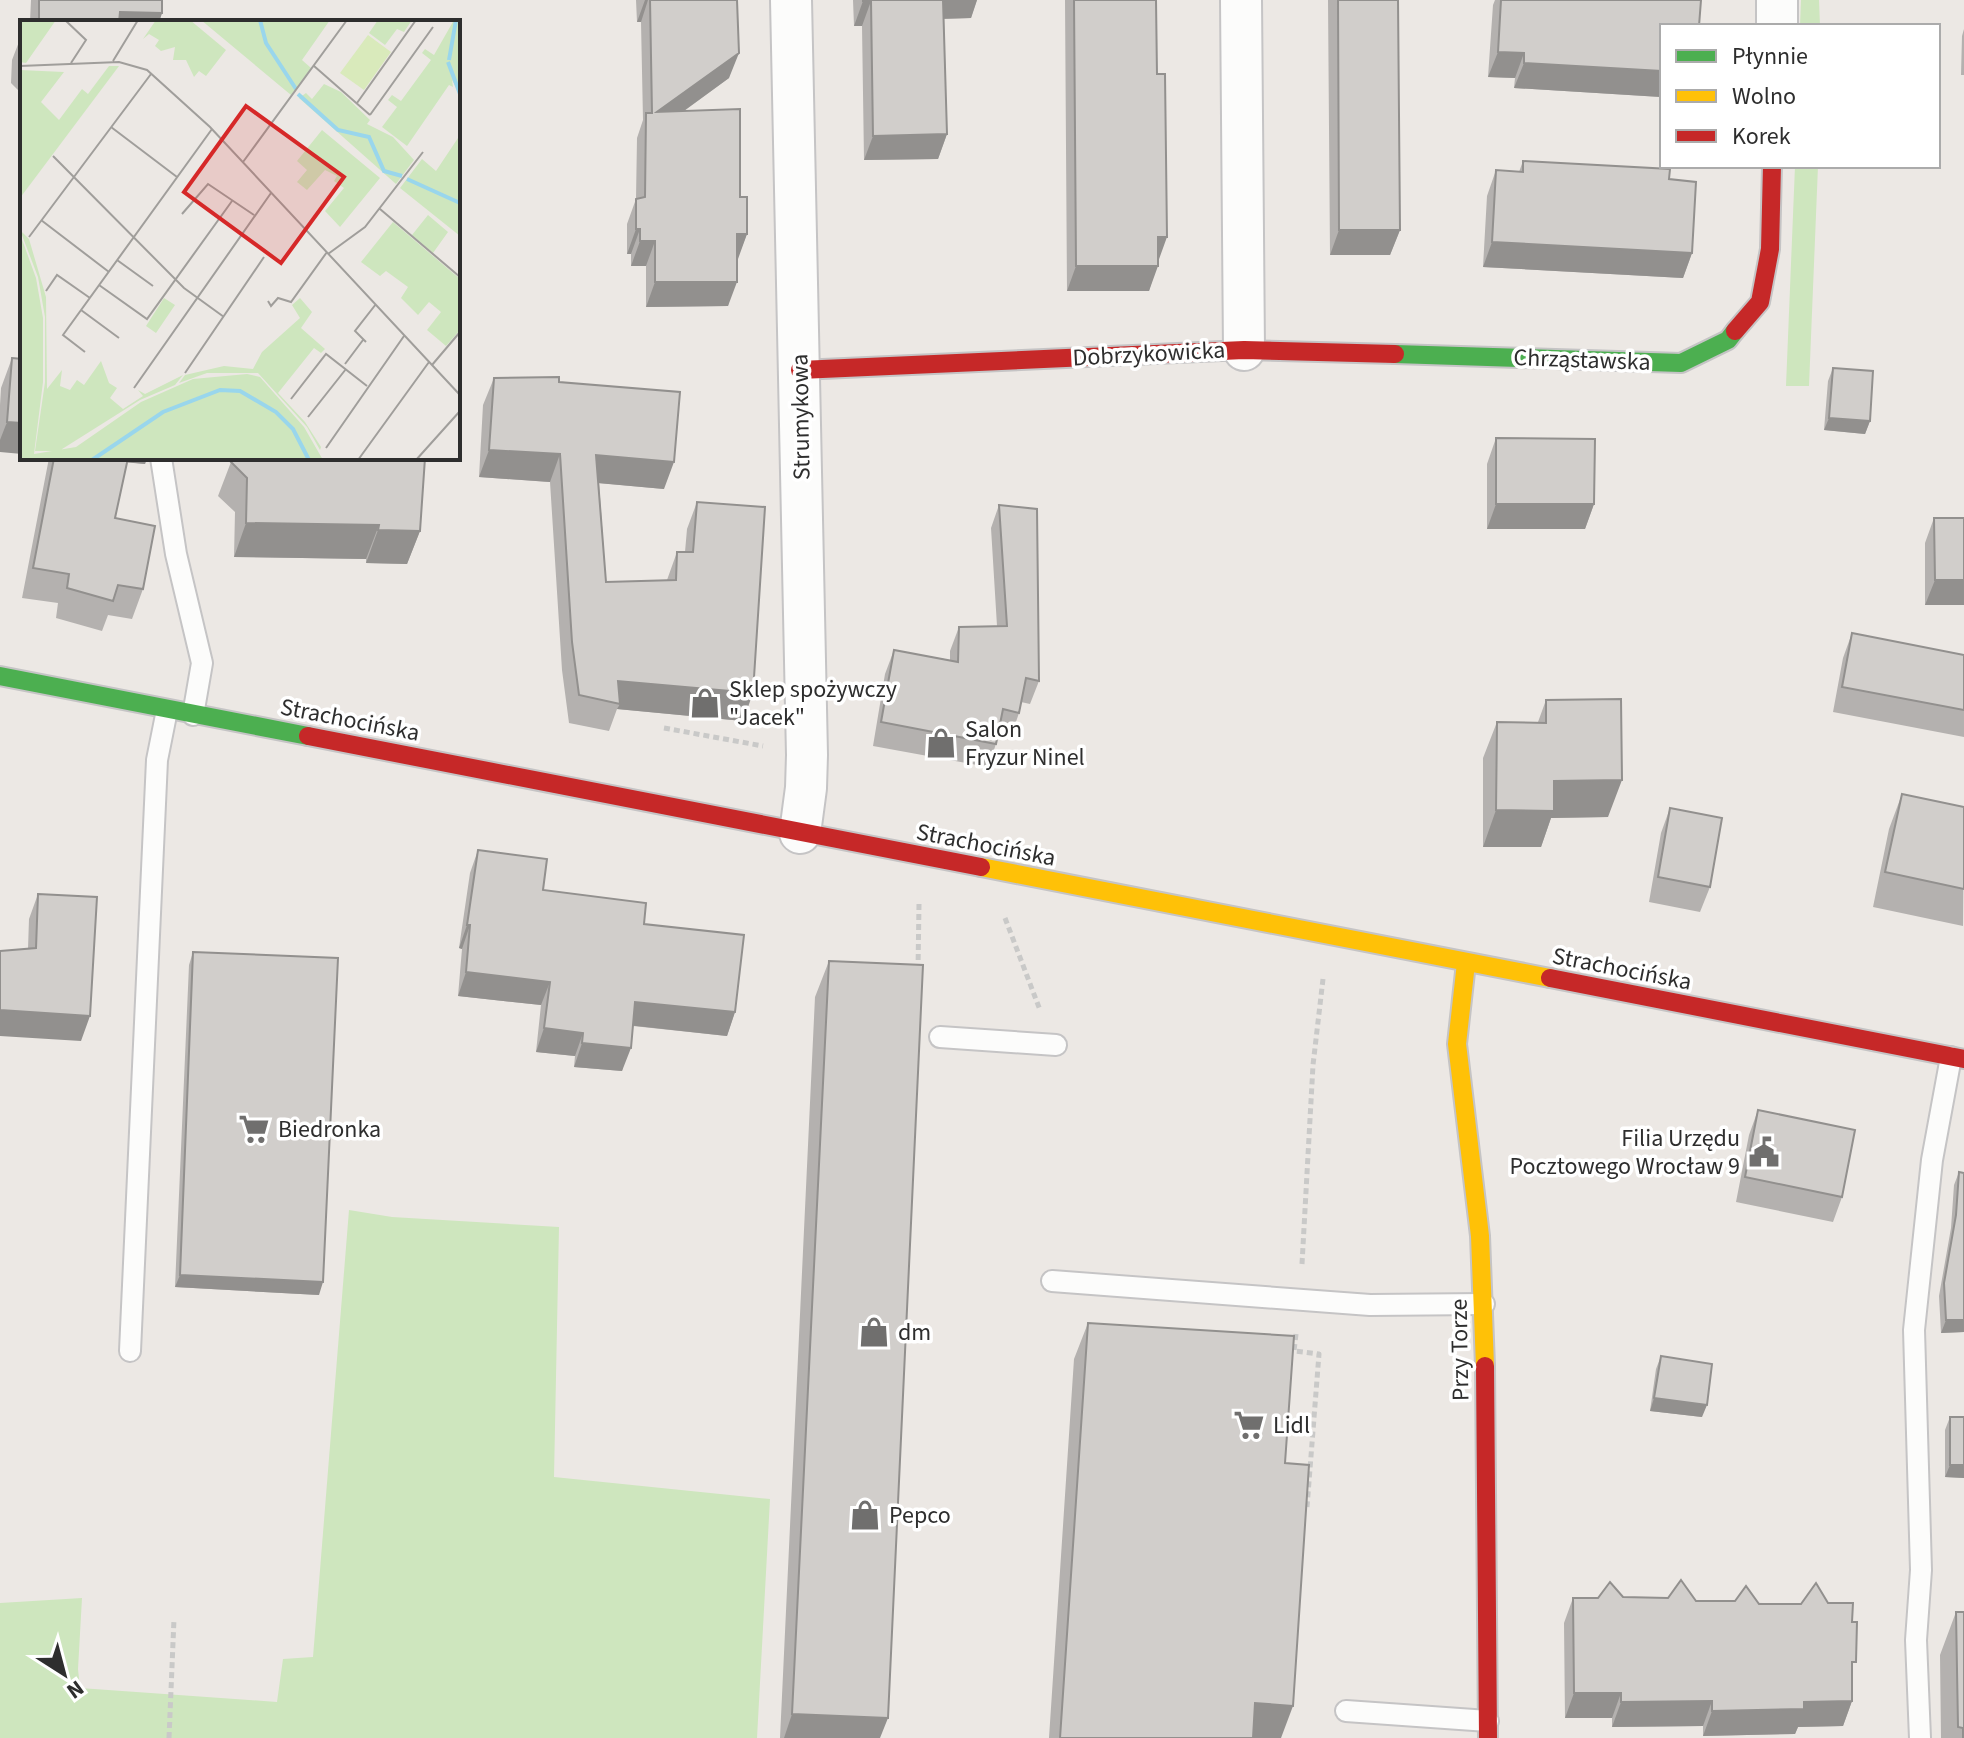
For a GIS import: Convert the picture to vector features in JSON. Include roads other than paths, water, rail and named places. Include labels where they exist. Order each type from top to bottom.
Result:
[{"type":"main road","name":"Chrząstawska","points":[[1244,350],[1681,363],[1728,340],[1760,302],[1770,249],[1772,168]]},
{"type":"main road","name":"Dobrzykowicka","points":[[800,370],[1244,350]]},
{"type":"main road","name":"Strachocińska","points":[[0,676],[1958,1058]]},
{"type":"main road","name":"Przy Torze","points":[[1466,963],[1457,1044],[1480,1236],[1484,1304],[1488,1730]]},
{"type":"street","name":"Strumykowa","points":[[791,0],[807,755],[800,833]]},
{"type":"street","name":"Dobrzykowicka","points":[[1241,0],[1244,350]]},
{"type":"street","points":[[1777,0],[1777,24]]},
{"type":"lane","points":[[161,460],[176,554],[202,663],[193,715]]},
{"type":"lane","points":[[130,1351],[157,760],[167,710]]},
{"type":"lane","points":[[940,1037],[1056,1045]]},
{"type":"lane","points":[[1920,1738],[1916,1640],[1921,1570],[1914,1330],[1932,1160],[1958,1058]]},
{"type":"lane","points":[[1052,1281],[1370,1305],[1484,1304]]},
{"type":"lane","points":[[1346,1711],[1488,1730]]},
{"type":"place","name":"Sklep spożywczy \"Jacek\"","points":[[705,703]]},
{"type":"place","name":"Salon Fryzur Ninel","points":[[941,743]]},
{"type":"place","name":"Biedronka","points":[[254,1129]]},
{"type":"place","name":"Filia Urzędu Pocztowego Wrocław 9","points":[[1764,1152]]},
{"type":"place","name":"dm","points":[[874,1332]]},
{"type":"place","name":"Lidl","points":[[1249,1425]]},
{"type":"place","name":"Pepco","points":[[865,1515]]}]
